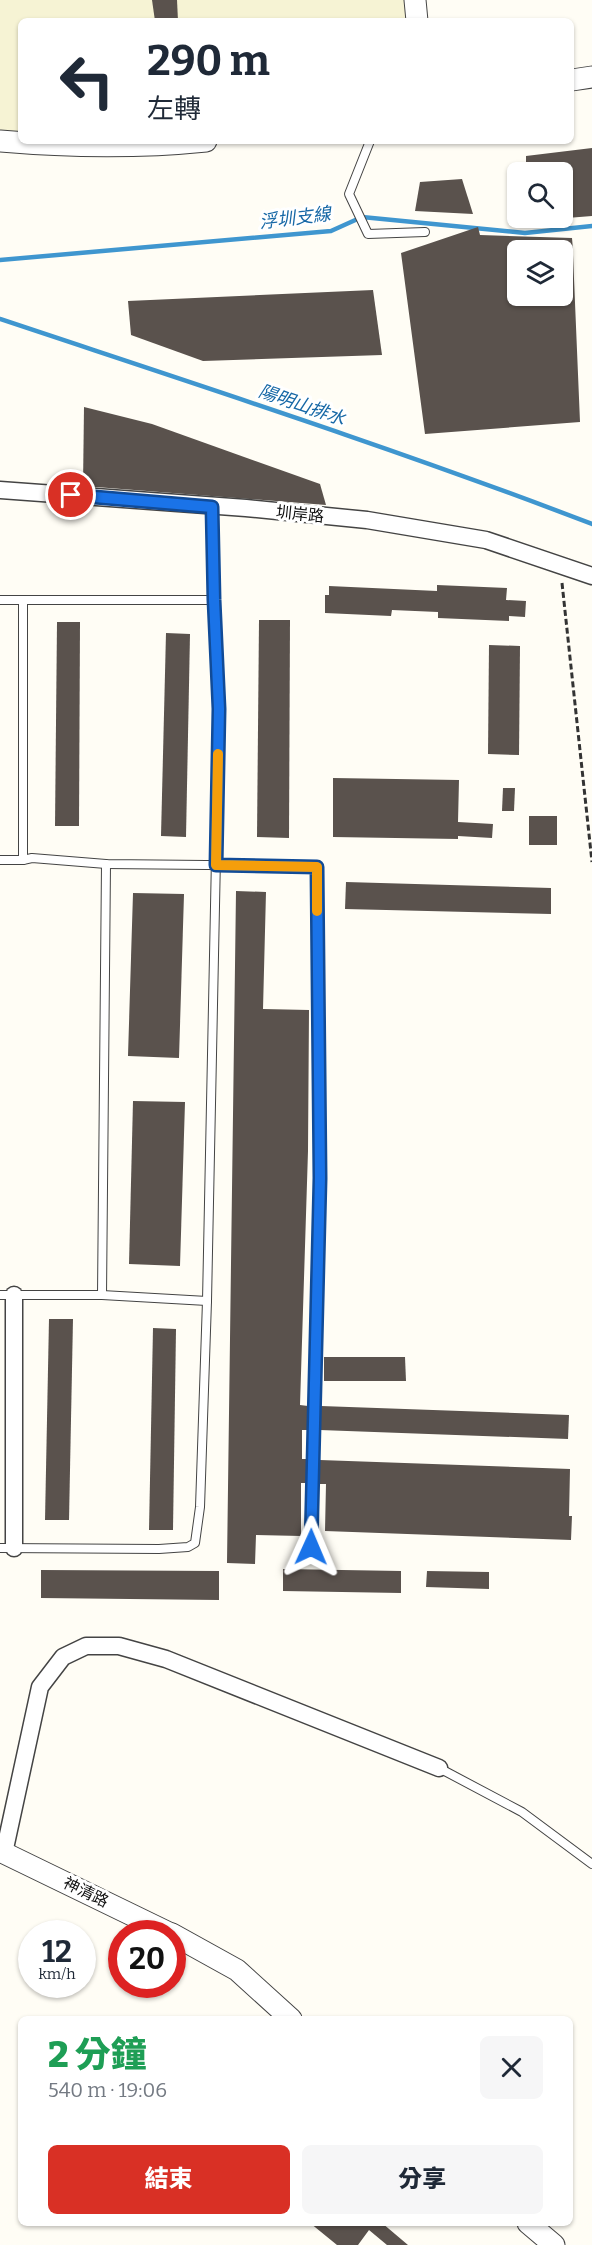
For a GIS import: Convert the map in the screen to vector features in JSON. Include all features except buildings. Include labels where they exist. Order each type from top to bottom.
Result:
[{"type":"street","points":[[415,0],[417,18]]},
{"type":"street","points":[[574,80],[592,77]]},
{"type":"street","points":[[0,141],[18,143]]},
{"type":"street","points":[[34,144],[57,146],[175,144]]},
{"type":"street","name":"圳岸路","points":[[0,490],[246,508],[367,520],[486,540],[592,576]]},
{"type":"street","points":[[7,1295],[7,1548]]},
{"type":"street","points":[[2,1852],[40,1687],[63,1657],[86,1646],[118,1646],[166,1659],[439,1768]]},
{"type":"street","name":"神清路","points":[[2,1852],[143,1920]]},
{"type":"street","name":"神清路","points":[[186,1941],[237,1970],[288,2016]]},
{"type":"street","points":[[532,2226],[554,2245]]},
{"type":"lane","points":[[369,144],[349,194],[368,234],[425,231]]},
{"type":"lane","points":[[7,1548],[159,1549],[188,1546],[195,1543],[200,1507],[207,1301],[219,709],[212,507]]},
{"type":"lane","points":[[0,600],[214,600]]},
{"type":"lane","points":[[23,600],[23,860]]},
{"type":"lane","points":[[0,860],[32,858],[106,864],[317,867],[320,1178],[311,1547]]},
{"type":"lane","points":[[102,1295],[106,864]]},
{"type":"lane","points":[[7,1295],[102,1295],[207,1301]]},
{"type":"lane","points":[[439,1768],[522,1812],[592,1864]]},
{"type":"path","points":[[560,566],[592,862]]},
{"type":"shaded area","points":[[0,0],[415,0],[417,18],[18,18],[18,141],[0,141]]},
{"type":"waterway","name":"浮圳支線","points":[[0,260],[331,231],[362,217],[525,233],[592,226]]},
{"type":"waterway","name":"陽明山排水","points":[[0,319],[371,444],[592,524]]},
{"type":"slow traffic","points":[[218,754],[216,865],[317,867],[317,911]]},
{"type":"route","points":[[71,495],[212,507],[219,709],[216,865],[317,867],[320,1178],[311,1547]]}]
